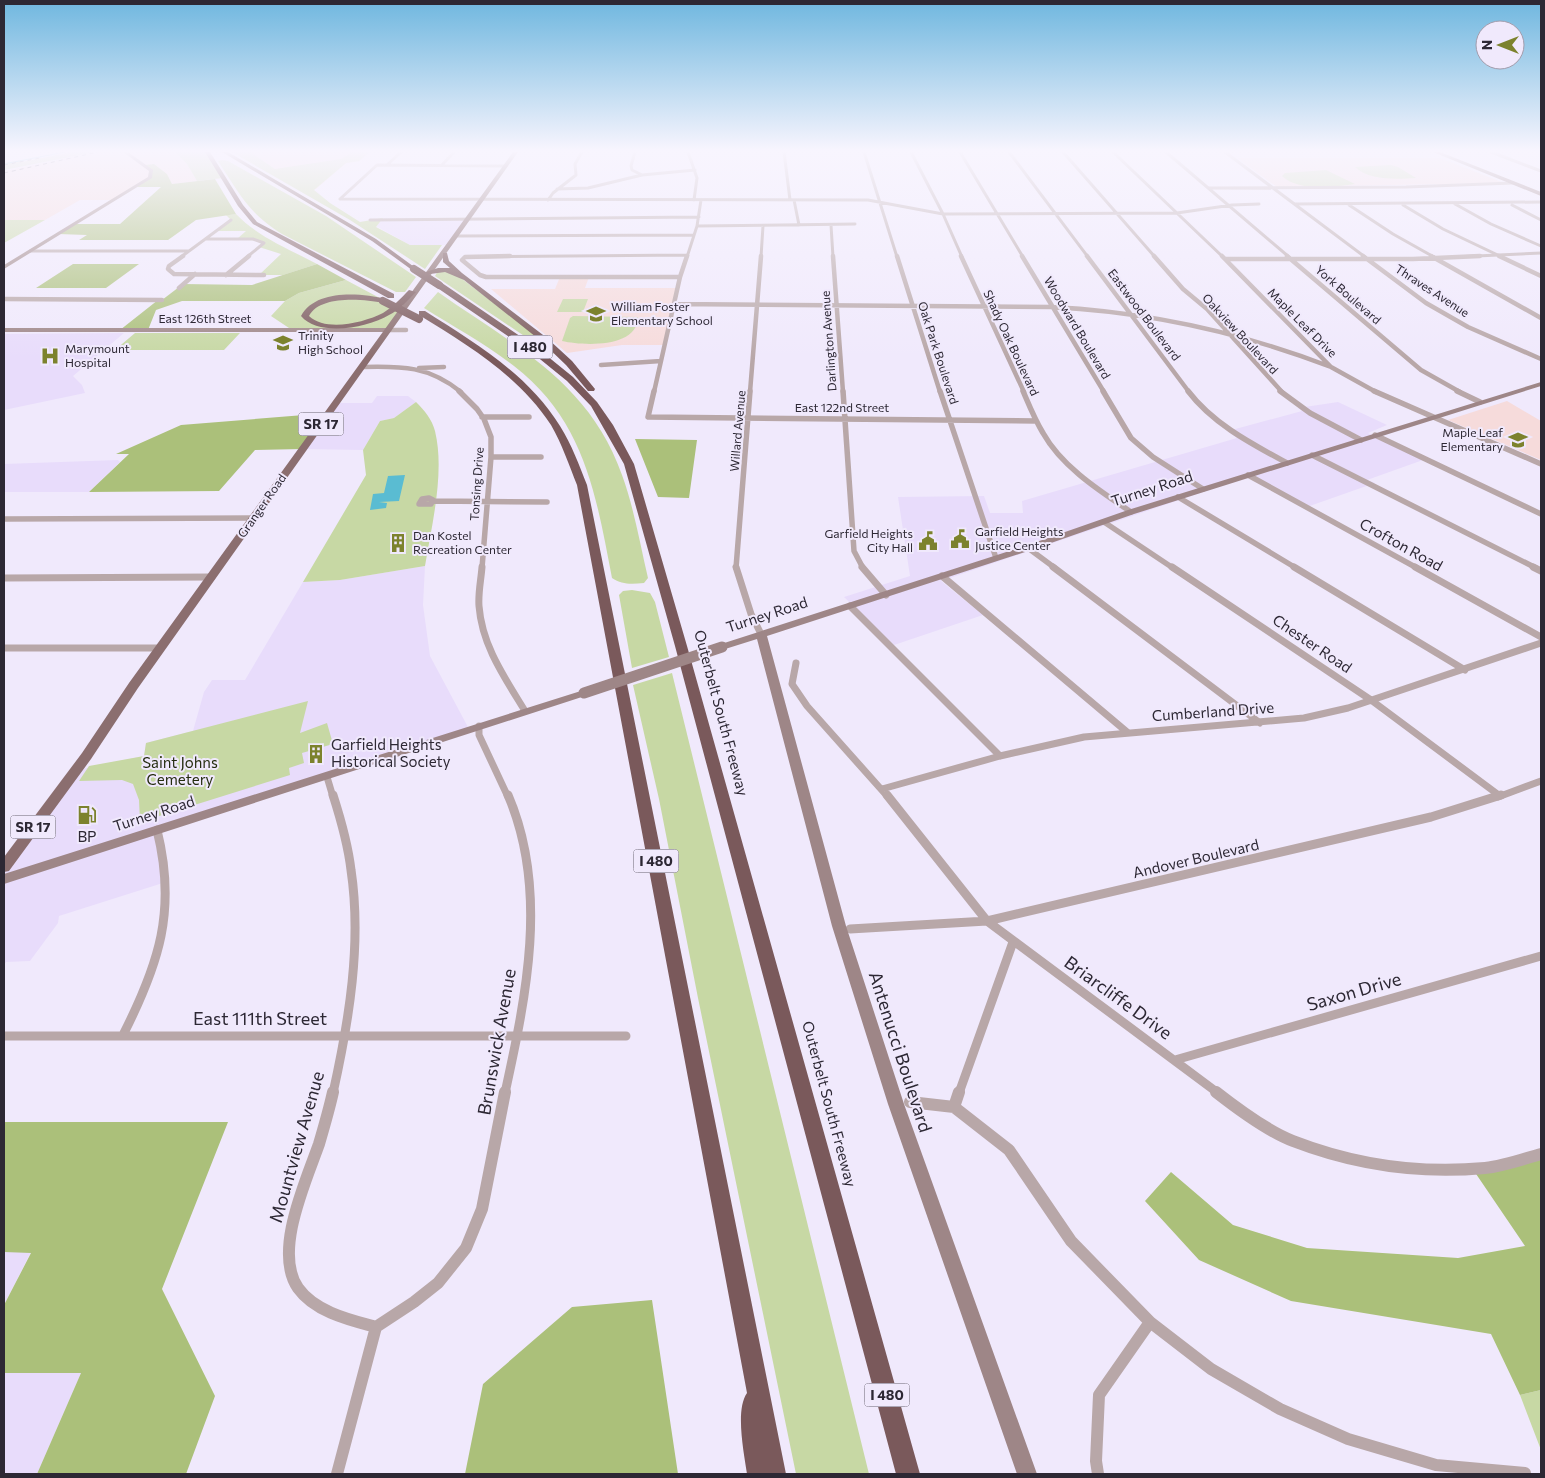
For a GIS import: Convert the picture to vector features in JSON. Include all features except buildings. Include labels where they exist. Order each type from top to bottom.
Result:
[{"type":"highway","points":[[253,221],[391,296],[420,316]]},
{"type":"highway","name":"Outerbelt South Freeway","points":[[342,221],[374,240],[534,349],[560,370],[594,404],[608,425],[629,464],[908,1474]]},
{"type":"highway","points":[[446,251],[445,260],[448,264],[535,332],[570,365],[606,408],[608,425]]},
{"type":"highway","points":[[428,273],[452,271],[467,280]]},
{"type":"highway","points":[[412,292],[388,312],[360,323],[323,325],[308,321],[305,316],[306,311],[314,306],[336,299],[358,297],[383,301],[420,316]]},
{"type":"highway","name":"I 480","points":[[420,316],[503,367],[523,384],[547,412],[568,447],[582,485],[774,1474]]},
{"type":"highway","points":[[865,1316],[902,1474]]},
{"type":"highway","points":[[755,1379],[754,1432],[759,1474]]},
{"type":"main road","name":"Granger Road","points":[[390,328],[392,321],[412,292],[468,221]]},
{"type":"main road","name":"Granger Road","points":[[4,867],[116,715],[133,686],[363,367],[428,273]]},
{"type":"street","points":[[4,267],[80,221]]},
{"type":"street","points":[[230,221],[168,269],[171,272],[182,274],[264,275]]},
{"type":"street","points":[[601,365],[661,361],[680,277],[698,221]]},
{"type":"street","points":[[798,221],[799,225]]},
{"type":"street","name":"Oak Park Boulevard","points":[[886,221],[949,419],[996,558]]},
{"type":"street","name":"Shady Oak Boulevard","points":[[946,221],[982,306],[1036,421],[1054,450],[1091,485],[1131,512]]},
{"type":"street","name":"Woodward Boulevard","points":[[1002,221],[1131,438],[1153,457],[1204,489]]},
{"type":"street","name":"Eastwood Boulevard","points":[[1060,221],[1204,408],[1237,434],[1287,463]]},
{"type":"street","name":"Oakview Boulevard","points":[[1124,221],[1183,289],[1207,309],[1287,397],[1310,413],[1360,440]]},
{"type":"street","name":"Maple Leaf Drive","points":[[1185,221],[1331,367],[1373,391],[1541,464]]},
{"type":"street","name":"York Boulevard","points":[[1247,221],[1421,370],[1444,385],[1480,402]]},
{"type":"street","name":"Thraves Avenue","points":[[1318,221],[1418,297],[1444,314],[1490,337],[1541,359]]},
{"type":"street","points":[[1373,221],[1541,318]]},
{"type":"street","points":[[1430,221],[1541,276]]},
{"type":"street","points":[[1485,221],[1541,246]]},
{"type":"street","points":[[697,226],[856,224]]},
{"type":"street","name":"Darlington Avenue","points":[[831,225],[854,551],[860,565],[886,595]]},
{"type":"street","name":"Willard Avenue","points":[[761,634],[748,607],[736,570],[763,226]]},
{"type":"street","points":[[456,236],[694,235]]},
{"type":"street","points":[[205,239],[264,242],[226,275]]},
{"type":"street","points":[[30,251],[189,251]]},
{"type":"street","points":[[1225,259],[1435,258],[1541,253]]},
{"type":"street","points":[[680,277],[486,277],[480,275],[462,261],[463,258],[468,257],[688,255]]},
{"type":"street","points":[[179,288],[195,274]]},
{"type":"street","points":[[4,300],[162,300]]},
{"type":"street","points":[[674,304],[1052,307],[1130,313],[1225,330],[1283,348],[1331,367]]},
{"type":"street","name":"East 126th Street","points":[[4,330],[390,328],[406,330]]},
{"type":"street","name":"East 122nd Street","points":[[661,361],[648,417],[1036,421]]},
{"type":"street","name":"Tonsing Drive","points":[[363,367],[412,368],[430,374],[459,392],[482,417],[491,438],[479,604],[482,627],[492,656],[525,711]]},
{"type":"street","points":[[412,368],[444,368]]},
{"type":"street","name":"Turney Road","points":[[4,880],[886,595],[1131,512],[1541,384]]},
{"type":"street","points":[[482,417],[529,417]]},
{"type":"street","points":[[1375,435],[1541,514]]},
{"type":"street","points":[[1312,455],[1541,571]]},
{"type":"street","points":[[491,457],[541,456]]},
{"type":"street","name":"Crofton Road","points":[[1248,475],[1541,637]]},
{"type":"street","points":[[1178,498],[1464,670]]},
{"type":"street","points":[[434,501],[547,502]]},
{"type":"street","points":[[4,519],[254,518]]},
{"type":"street","name":"Chester Road","points":[[1104,522],[1371,700],[1500,796]]},
{"type":"street","points":[[1028,548],[1260,723]]},
{"type":"street","points":[[942,576],[1127,732]]},
{"type":"street","points":[[4,578],[212,577]]},
{"type":"street","points":[[850,606],[1000,756]]},
{"type":"street","name":"Antenucci Boulevard","points":[[761,634],[848,954],[896,1104],[1027,1474]]},
{"type":"street","name":"Cumberland Drive","points":[[882,789],[1000,756],[1084,737],[1304,718],[1348,708],[1541,643]]},
{"type":"street","points":[[4,648],[160,648]]},
{"type":"street","name":"Briarcliffe Drive","points":[[796,663],[792,684],[807,706],[882,789],[987,921],[1175,1060],[1242,1113],[1292,1141],[1361,1162],[1418,1170],[1487,1168],[1541,1154]]},
{"type":"street","name":"Brunswick Avenue","points":[[376,1327],[412,1306],[436,1285],[466,1248],[480,1216],[517,1036],[527,973],[530,932],[529,888],[525,847],[516,812],[479,735],[479,726]]},
{"type":"street","name":"Mountview Avenue","points":[[327,777],[346,844],[352,882],[354,927],[352,979],[344,1036],[323,1130],[292,1227],[289,1258],[298,1288],[323,1308],[356,1322],[376,1327]]},
{"type":"street","name":"Andover Boulevard","points":[[850,929],[987,921],[1431,817],[1500,796],[1541,781]]},
{"type":"street","points":[[123,1035],[141,998],[156,958],[165,915],[166,868],[157,830]]},
{"type":"street","points":[[954,1107],[1013,942]]},
{"type":"street","name":"Saxon Drive","points":[[1175,1060],[1541,956]]},
{"type":"street","name":"East 111th Street","points":[[4,1036],[626,1036]]},
{"type":"street","points":[[910,1102],[954,1107],[1009,1150],[1071,1241],[1150,1322],[1211,1369],[1280,1409],[1348,1439],[1436,1465],[1525,1473]]},
{"type":"street","points":[[1098,1474],[1096,1461],[1099,1395],[1150,1322]]},
{"type":"street","points":[[337,1474],[376,1327]]},
{"type":"shaded area","points":[[380,221],[468,221],[450,245],[410,245],[376,226]]},
{"type":"shaded area","name":"William Foster Elementary School","points":[[560,277],[589,277],[585,288],[678,288],[664,345],[622,345],[567,353],[491,289],[555,289]]},
{"type":"shaded area","name":"Marymount Hospital","points":[[124,333],[73,376],[82,385],[85,393],[4,410],[4,334]]},
{"type":"shaded area","points":[[377,396],[408,396],[416,402],[394,418],[380,421],[363,450],[302,449],[336,403],[372,403]]},
{"type":"shaded area","name":"Maple Leaf Elementary","points":[[1507,401],[1541,421],[1541,460],[1448,420]]},
{"type":"shaded area","points":[[1338,402],[1387,425],[1368,433],[1423,460],[1367,480],[1375,483],[1304,508],[1247,477],[941,581],[983,615],[894,645],[844,597],[910,576],[898,497],[984,496],[990,513],[1023,513],[1022,501],[1237,438],[1228,431],[1302,411],[1298,408]]},
{"type":"shaded area","points":[[118,460],[120,462],[89,492],[4,492],[4,464]]},
{"type":"shaded area","points":[[425,566],[423,605],[430,656],[469,729],[157,830],[166,882],[59,916],[58,923],[30,961],[6,962],[4,965],[4,868],[77,770],[144,756],[146,743],[193,731],[204,692],[212,680],[245,680],[303,582],[340,580]]},
{"type":"shaded area","points":[[4,1252],[31,1252],[4,1305]]},
{"type":"shaded area","points":[[4,1373],[81,1373],[37,1474],[4,1474]]},
{"type":"green space","points":[[4,221],[43,221],[4,243]]},
{"type":"green space","points":[[123,221],[195,221],[168,240],[79,240],[87,235],[58,234],[75,224],[120,224]]},
{"type":"green space","points":[[228,221],[244,221],[264,236],[317,264],[283,275],[259,275],[281,254],[259,247],[262,245],[261,241],[237,239],[246,231],[216,231]]},
{"type":"green space","points":[[264,221],[333,221],[416,277],[405,292],[396,292],[282,234]]},
{"type":"green space","points":[[351,221],[381,221],[376,227],[410,245],[442,245],[425,269]]},
{"type":"green space","points":[[73,264],[139,264],[106,288],[36,288]]},
{"type":"green space","points":[[317,264],[346,280],[299,293],[285,301],[182,301],[156,310],[148,330],[120,330],[158,300],[162,300],[183,284],[252,285]]},
{"type":"green space","points":[[438,271],[453,272],[527,328],[554,354],[551,354],[435,276]]},
{"type":"green space","points":[[346,280],[404,311],[389,330],[292,330],[271,316],[285,301],[299,293]]},
{"type":"green space","points":[[438,292],[546,368],[590,414],[608,442],[622,475],[648,578],[644,583],[623,583],[612,578],[593,489],[572,435],[557,411],[538,387],[514,366],[424,308]]},
{"type":"green space","points":[[563,299],[588,299],[583,312],[557,312]]},
{"type":"green space","points":[[573,316],[638,317],[636,327],[629,335],[620,340],[583,344],[562,341],[570,318]]},
{"type":"green space","points":[[135,333],[240,333],[224,350],[115,350]]},
{"type":"green space","points":[[416,402],[432,423],[438,447],[439,463],[434,516],[425,566],[340,580],[303,582],[366,475],[363,450],[380,421],[394,418]]},
{"type":"green space","points":[[329,413],[302,449],[255,450],[219,491],[89,492],[129,454],[116,454],[181,425]]},
{"type":"green space","points":[[635,439],[697,440],[689,498],[658,497]]},
{"type":"green space","points":[[632,590],[650,593],[655,602],[669,657],[632,668],[619,595],[623,591]]},
{"type":"green space","points":[[672,673],[869,1474],[796,1474],[659,799],[633,685]]},
{"type":"green space","name":"Saint Johns Cemetery","points":[[308,701],[300,733],[327,723],[333,744],[302,753],[304,763],[289,768],[290,775],[140,822],[139,800],[133,784],[122,780],[79,781],[89,766],[144,756],[146,743]]},
{"type":"green space","points":[[4,1122],[228,1122],[162,1289],[215,1396],[186,1474],[37,1474],[81,1373],[4,1373],[4,1305],[31,1253],[4,1252]]},
{"type":"green space","points":[[1541,1154],[1541,1390],[1520,1395],[1491,1334],[1291,1301],[1199,1260],[1145,1201],[1171,1172],[1233,1225],[1307,1248],[1458,1258],[1525,1246],[1472,1168]]},
{"type":"green space","points":[[652,1300],[678,1474],[465,1474],[483,1384],[572,1307]]},
{"type":"green space","points":[[1541,1390],[1541,1450],[1520,1395]]},
{"type":"water","points":[[405,475],[399,501],[379,502],[387,503],[386,508],[370,510],[373,494],[384,493],[388,476]]},
{"type":"place","name":"William Foster Elementary School","points":[[596,314]]},
{"type":"place","name":"Trinity High School","points":[[283,343]]},
{"type":"place","name":"Marymount Hospital","points":[[50,356]]},
{"type":"place","name":"Maple Leaf Elementary","points":[[1518,440]]},
{"type":"place","name":"Garfield Heights Justice Center","points":[[960,539]]},
{"type":"place","name":"Garfield Heights City Hall","points":[[928,541]]},
{"type":"place","name":"Dan Kostel Recreation Center","points":[[398,543]]},
{"type":"place","name":"Garfield Heights Historical Society","points":[[316,754]]},
{"type":"place","name":"BP","points":[[87,815]]}]
